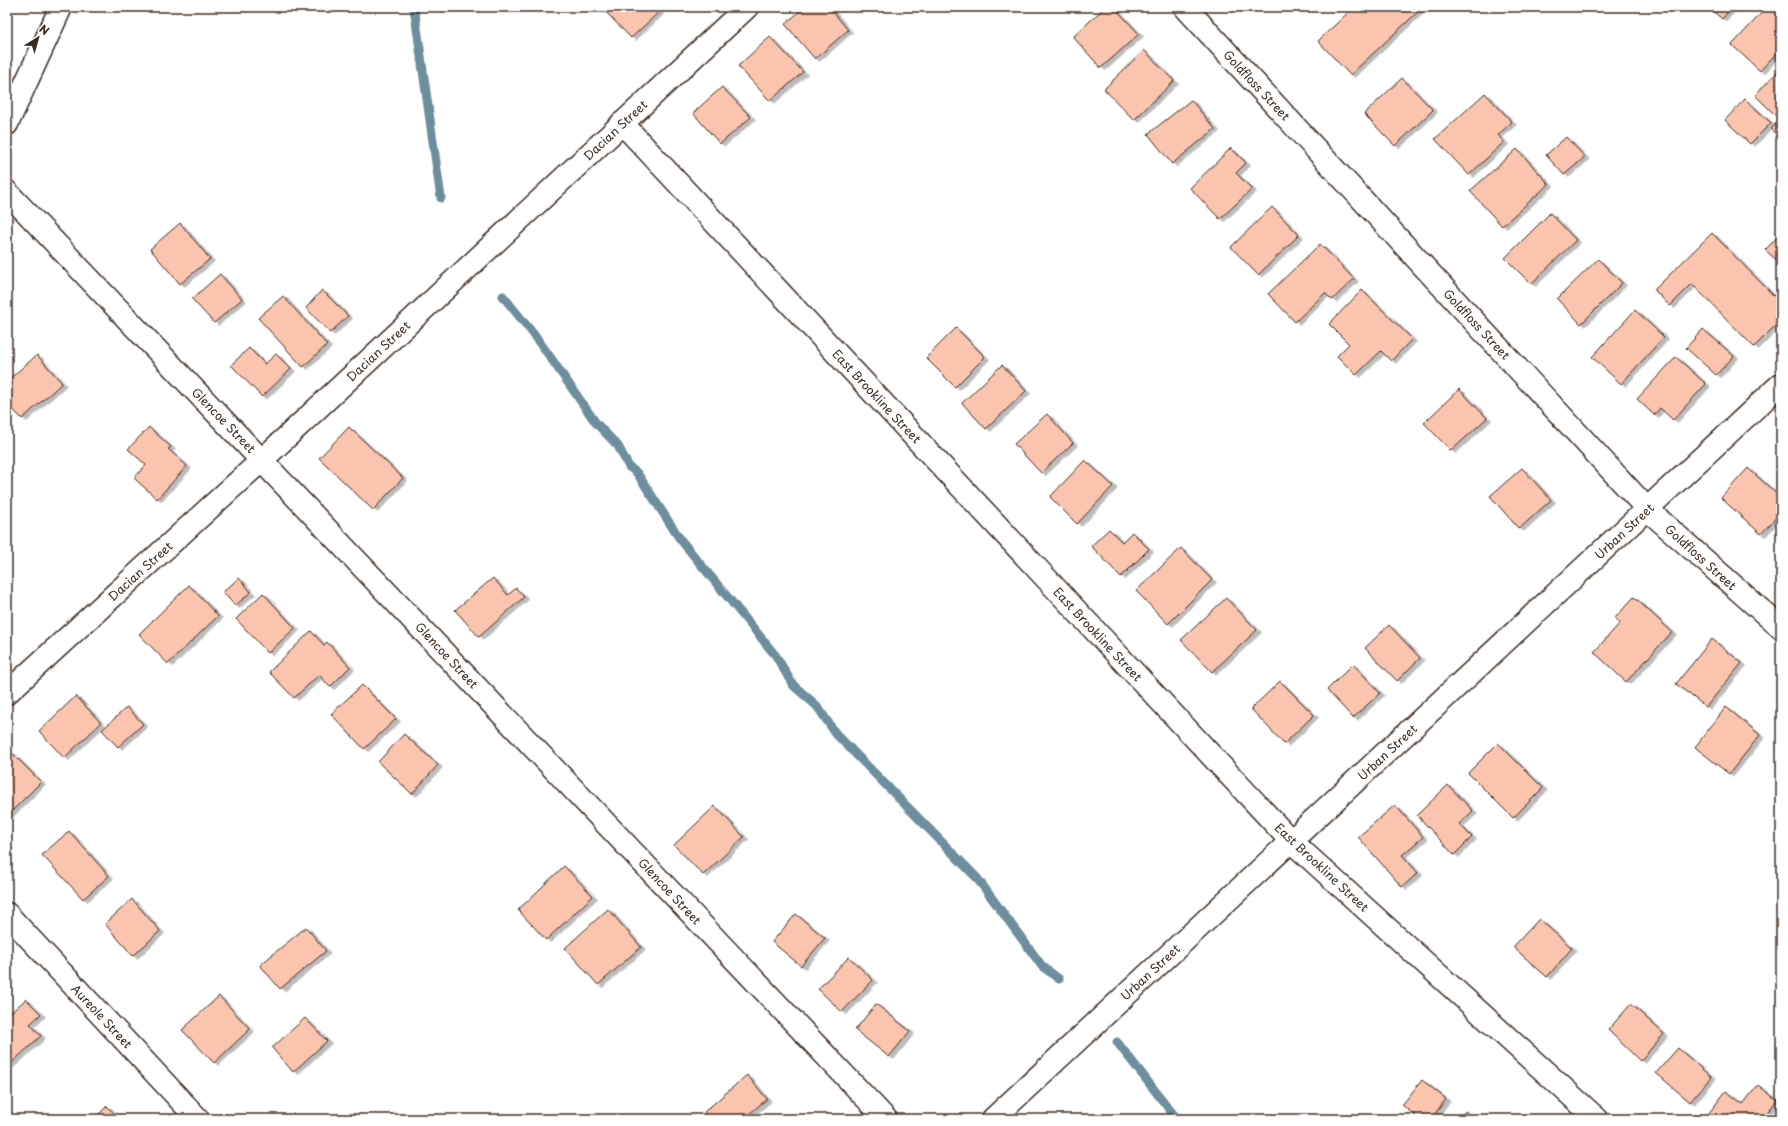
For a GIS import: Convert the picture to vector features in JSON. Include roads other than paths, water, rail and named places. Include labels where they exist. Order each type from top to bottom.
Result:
[{"type":"street","points":[[7,124],[61,7]]},
{"type":"street","name":"Dacian Street","points":[[7,693],[262,460],[747,7]]},
{"type":"street","name":"Goldfloss Street","points":[[1185,7],[1648,510],[1781,628]]},
{"type":"street","name":"East Brookline Street","points":[[622,123],[1291,841],[1598,1119]]},
{"type":"street","name":"Glencoe Street","points":[[7,192],[886,1119]]},
{"type":"street","name":"Urban Street","points":[[992,1119],[1648,510],[1781,384]]},
{"type":"street","name":"Aureole Street","points":[[7,914],[198,1119]]},
{"type":"waterway","points":[[414,7],[441,198]]},
{"type":"waterway","points":[[503,296],[539,341],[596,423],[618,446],[629,467],[637,473],[680,539],[776,656],[793,685],[817,706],[836,734],[977,878],[1042,966],[1059,979]]},
{"type":"waterway","points":[[1117,1042],[1177,1119]]}]
